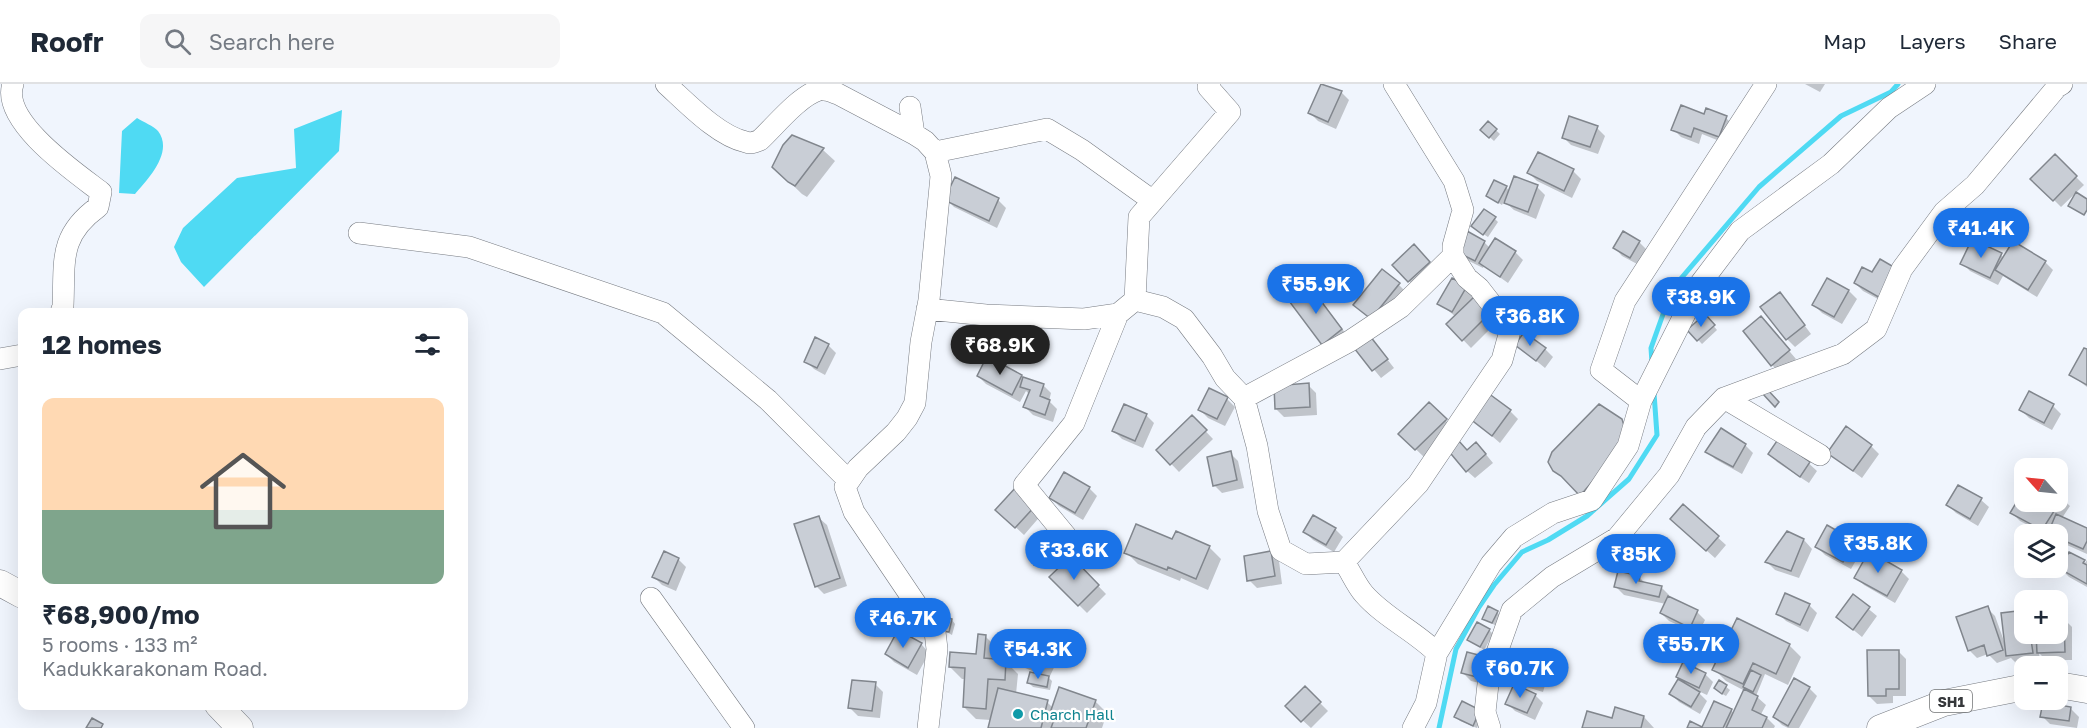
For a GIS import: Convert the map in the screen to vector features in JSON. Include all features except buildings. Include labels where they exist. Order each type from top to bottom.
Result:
[{"type":"main road","points":[[0,584],[18,593]]},
{"type":"main road","points":[[2068,686],[2087,690]]},
{"type":"main road","name":"SH1","points":[[1880,728],[1907,723],[1944,703],[2014,689]]},
{"type":"main road","points":[[223,710],[240,728]]},
{"type":"street","points":[[13,84],[10,92],[11,103],[23,125],[53,156],[101,192],[98,207],[87,215],[73,231],[66,247],[62,308]]},
{"type":"street","points":[[666,84],[721,130],[745,142],[752,143],[760,140],[799,103],[819,90],[826,90],[914,134],[925,141],[935,152],[941,176],[915,403],[897,432],[869,457],[848,480],[846,487],[854,512],[935,632],[937,649],[928,728]]},
{"type":"street","points":[[1066,536],[1024,485],[1074,423],[1118,314],[1135,300],[1139,217],[1230,112],[1208,87],[1210,84]]},
{"type":"street","points":[[1135,300],[1163,307],[1184,319],[1212,356],[1225,378],[1244,398],[1257,446],[1268,511],[1281,550],[1306,564],[1344,562],[1418,484],[1502,360],[1510,331],[1479,288],[1467,278],[1453,256],[1453,246],[1463,210],[1454,181],[1394,84]]},
{"type":"street","points":[[1641,401],[1601,370],[1625,301],[1766,84]]},
{"type":"street","points":[[1413,728],[1426,703],[1437,653],[1491,564],[1514,537],[1553,513],[1592,500],[1629,446],[1641,401],[1700,284],[1740,231],[1831,164],[1889,108],[1924,84]]},
{"type":"street","points":[[1490,728],[1485,712],[1489,675],[1512,610],[1552,577],[1617,538],[1669,475],[1696,427],[1724,398],[1843,354],[1876,329],[1902,269],[1944,212],[1975,185],[2050,95],[2062,84]]},
{"type":"street","points":[[910,107],[914,134]]},
{"type":"street","points":[[935,152],[1047,129],[1082,150],[1153,201]]},
{"type":"street","points":[[359,233],[469,247],[663,313],[768,400],[848,480]]},
{"type":"street","points":[[1244,398],[1350,341],[1393,313],[1453,256]]},
{"type":"street","points":[[927,309],[986,315],[1084,319],[1118,314]]},
{"type":"street","points":[[0,359],[18,356]]},
{"type":"street","points":[[1724,398],[1820,455]]},
{"type":"street","points":[[1344,562],[1363,593],[1393,619],[1422,638],[1437,653]]},
{"type":"street","points":[[651,598],[744,728]]},
{"type":"water","points":[[342,110],[339,151],[204,287],[181,262],[174,247],[183,228],[237,178],[296,168],[294,129]]},
{"type":"water","points":[[137,118],[158,131],[163,148],[157,165],[135,194],[119,193],[122,131]]},
{"type":"waterway","points":[[1652,363],[1651,348],[1672,289],[1759,187],[1841,116],[1891,92],[1898,84]]},
{"type":"waterway","points":[[1439,728],[1456,649],[1479,607],[1522,552],[1548,540],[1587,516],[1629,479],[1657,435],[1654,393]]},
{"type":"place","name":"Charch Hall","points":[[1018,714]]}]
